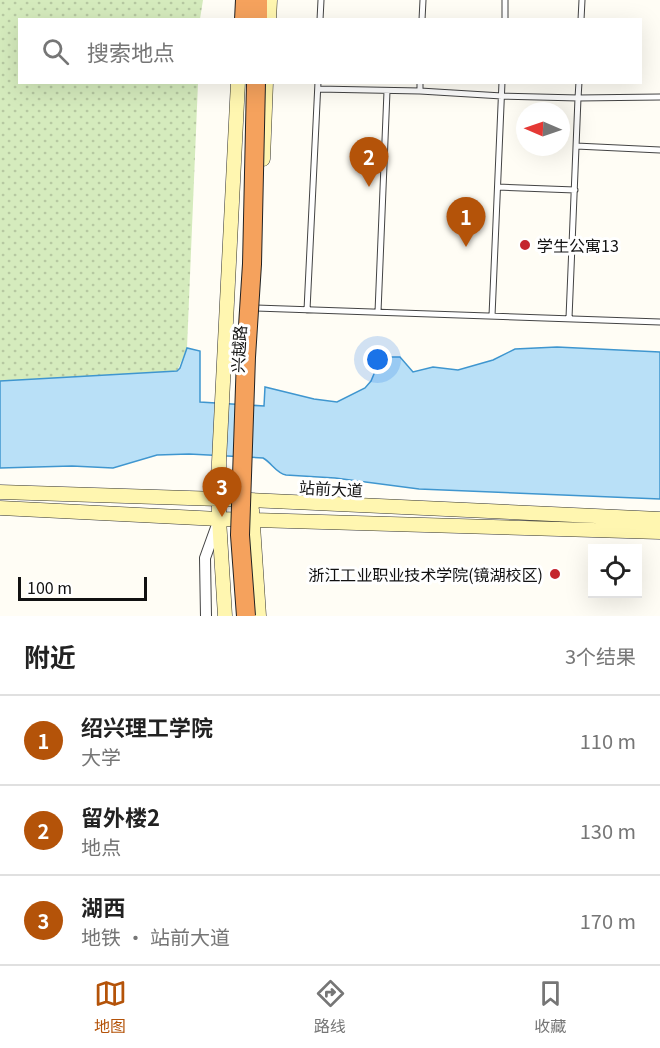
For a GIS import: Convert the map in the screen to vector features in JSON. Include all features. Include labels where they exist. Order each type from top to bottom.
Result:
[{"type":"highway","points":[[243,18],[244,0]]},
{"type":"highway","points":[[258,0],[258,18]]},
{"type":"highway","points":[[236,616],[231,538],[242,264],[244,84]]},
{"type":"highway","points":[[246,616],[240,535],[246,357],[252,264],[256,84]]},
{"type":"main road","points":[[269,18],[270,0]]},
{"type":"main road","name":"兴越路","points":[[225,616],[219,519],[219,462],[238,84]]},
{"type":"main road","name":"兴越路","points":[[259,616],[250,500],[250,464],[266,84]]},
{"type":"main road","name":"站前大道","points":[[0,492],[250,500],[660,519]]},
{"type":"main road","name":"站前大道","points":[[0,508],[219,519],[660,532]]},
{"type":"street","points":[[206,616],[205,558],[219,519]]},
{"type":"lane","points":[[320,18],[321,0]]},
{"type":"lane","points":[[422,18],[423,0]]},
{"type":"lane","points":[[505,0],[505,18]]},
{"type":"lane","points":[[581,18],[582,0]]},
{"type":"lane","points":[[420,84],[420,91]]},
{"type":"lane","points":[[492,316],[502,84]]},
{"type":"lane","points":[[569,318],[579,84]]},
{"type":"lane","points":[[307,310],[318,86],[502,96],[660,97]]},
{"type":"lane","points":[[378,312],[387,91]]},
{"type":"lane","points":[[576,146],[660,150]]},
{"type":"lane","points":[[498,186],[575,190]]},
{"type":"lane","points":[[256,308],[660,321]]},
{"type":"green space","points":[[0,0],[203,0],[200,18],[18,18],[18,84],[198,84],[187,348],[177,371],[0,382]]},
{"type":"water","points":[[557,347],[660,352],[660,499],[419,489],[335,478],[286,475],[263,458],[189,454],[157,455],[113,468],[72,466],[0,468],[0,381],[177,371],[187,348],[200,351],[200,402],[264,406],[265,387],[337,402],[365,388],[371,381],[379,362],[387,357],[400,357],[413,372],[433,367],[458,370],[493,360],[515,349]]},
{"type":"place","name":"留外楼2","points":[[369,187]]},
{"type":"place","name":"学生公寓13","points":[[525,245]]},
{"type":"place","name":"绍兴理工学院","points":[[466,247]]},
{"type":"place","name":"湖西","points":[[222,517]]},
{"type":"place","name":"浙江工业职业技术学院(镜湖校区)","points":[[555,574]]}]
